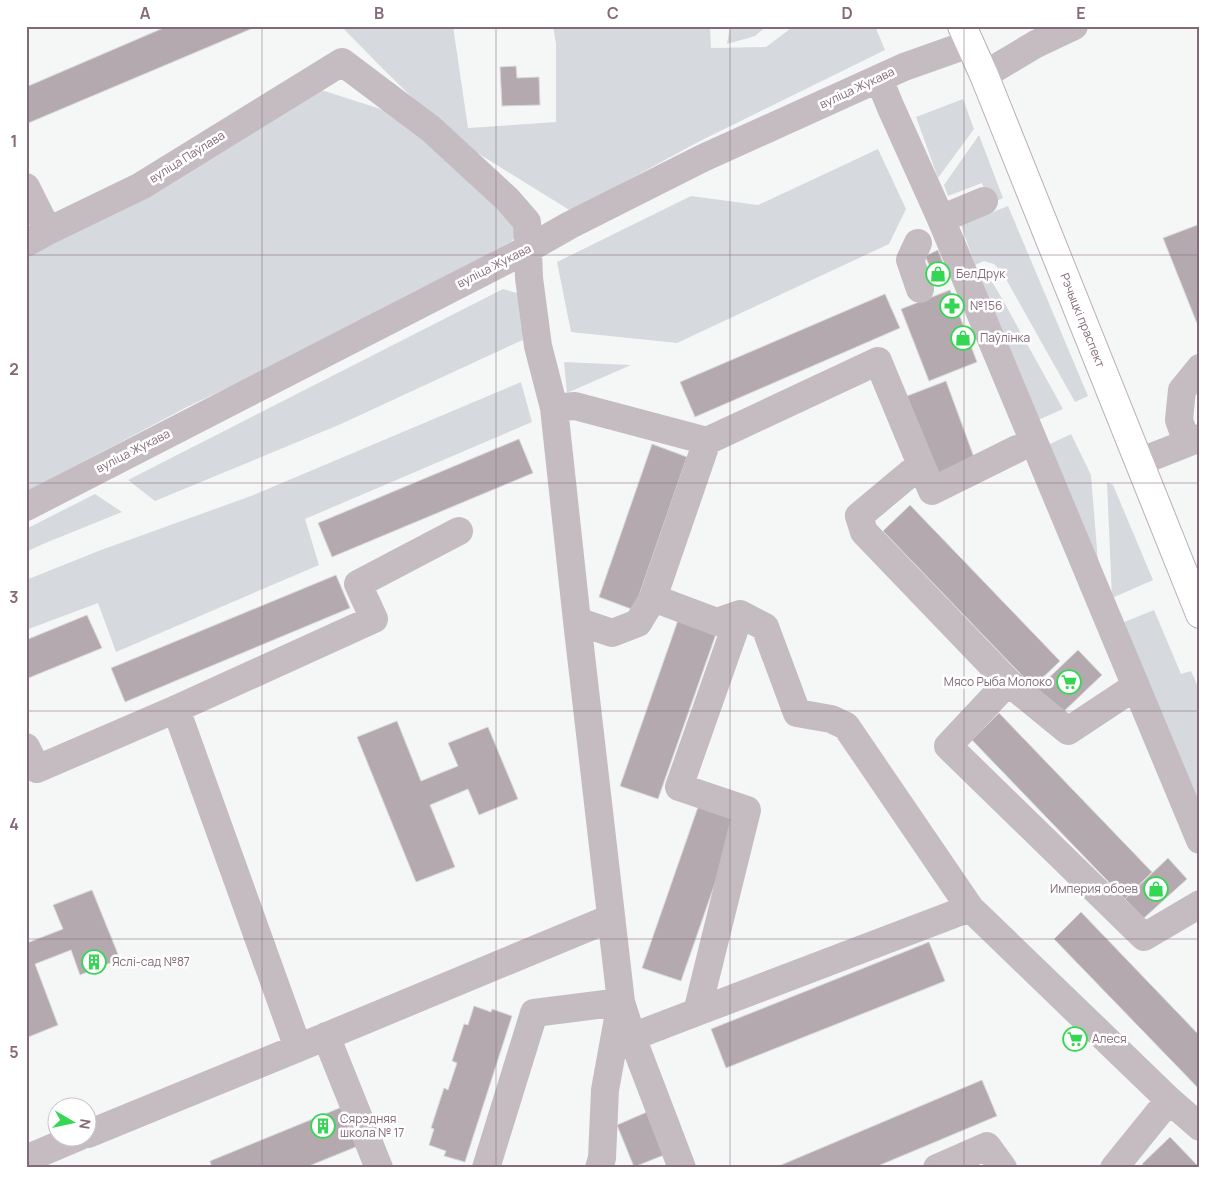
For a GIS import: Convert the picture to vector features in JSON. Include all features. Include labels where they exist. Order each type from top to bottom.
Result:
[{"type":"main road","name":"Рэчыцкі праспект","points":[[966,35],[984,75],[1200,614]]},
{"type":"street","points":[[984,75],[1036,44],[1074,26]]},
{"type":"street","name":"вуліца Жукава","points":[[26,507],[703,158],[879,79],[966,35]]},
{"type":"street","name":"вуліца Паўлава","points":[[37,237],[141,186],[342,62],[431,129],[507,199],[527,222],[528,249]]},
{"type":"street","points":[[879,79],[1200,840]]},
{"type":"street","points":[[26,187],[37,237]]},
{"type":"street","points":[[940,220],[984,201]]},
{"type":"street","points":[[918,243],[910,260],[920,289]]},
{"type":"street","points":[[528,249],[529,278],[538,346],[554,408],[621,1002],[632,1037],[682,1168]]},
{"type":"street","points":[[554,408],[575,406],[706,441],[878,361],[932,491],[1017,449]]},
{"type":"street","points":[[1139,462],[1193,441],[1179,420],[1182,390],[1200,368]]},
{"type":"street","points":[[577,621],[612,633],[638,623],[653,598],[706,441]]},
{"type":"street","points":[[920,465],[859,516],[864,532],[1008,682],[1068,731],[1136,686]]},
{"type":"street","points":[[26,747],[37,769],[374,619],[358,584],[460,531]]},
{"type":"street","points":[[653,598],[717,622],[740,614],[765,627],[797,713],[831,720],[846,726],[970,908],[1169,1100],[1200,1127]]},
{"type":"street","points":[[697,1012],[747,810],[679,787],[740,614]]},
{"type":"street","points":[[1008,682],[948,746],[1144,937],[1200,904]]},
{"type":"street","points":[[176,708],[298,1048]]},
{"type":"street","points":[[632,1037],[970,908]]},
{"type":"street","points":[[98,1130],[611,918]]},
{"type":"street","points":[[486,1168],[534,1013],[621,1002]]},
{"type":"street","points":[[599,1168],[602,1158],[604,1090],[621,1002]]},
{"type":"street","points":[[326,1036],[379,1168]]},
{"type":"street","points":[[1114,1168],[1169,1100]]},
{"type":"street","points":[[26,1158],[55,1146]]},
{"type":"street","points":[[937,1168],[987,1146],[1003,1168]]},
{"type":"shaded area","points":[[341,26],[453,26],[468,128],[556,122],[556,44],[553,26],[710,26],[711,48],[766,47],[794,26],[875,26],[885,50],[700,141],[571,211],[455,139]]},
{"type":"shaded area","points":[[730,26],[767,26],[755,36],[727,44]]},
{"type":"shaded area","points":[[306,85],[399,115],[521,223],[512,241],[339,335],[187,407],[26,492],[26,253]]},
{"type":"shaded area","points":[[963,99],[974,129],[938,178],[916,117]]},
{"type":"shaded area","points":[[979,135],[1003,198],[990,204],[982,183],[948,196],[944,185]]},
{"type":"shaded area","points":[[878,149],[906,209],[889,244],[677,343],[571,332],[557,262],[691,196],[758,205]]},
{"type":"shaded area","points":[[1008,206],[1088,396],[1075,402],[1002,272],[994,264],[984,261],[975,265],[961,225]]},
{"type":"shaded area","points":[[985,279],[992,282],[1000,295],[1063,409],[1036,421],[980,280]]},
{"type":"shaded area","points":[[503,289],[524,295],[529,337],[341,424],[155,501],[128,480]]},
{"type":"shaded area","points":[[564,362],[631,365],[567,393]]},
{"type":"shaded area","points":[[521,382],[532,422],[305,519],[319,565],[116,652],[98,603],[26,630],[26,580],[101,550],[251,496]]},
{"type":"shaded area","points":[[1071,434],[1091,475],[1099,575],[1044,447]]},
{"type":"shaded area","points":[[1107,482],[1113,485],[1153,580],[1112,598]]},
{"type":"shaded area","points":[[95,494],[122,512],[26,552],[26,529]]},
{"type":"shaded area","points":[[1154,610],[1181,674],[1191,671],[1200,691],[1200,826],[1117,625]]},
{"type":"building","points":[[168,26],[258,26],[26,124],[26,87]]},
{"type":"building","points":[[516,66],[517,78],[539,77],[540,105],[502,106],[500,67]]},
{"type":"building","points":[[1200,224],[1200,325],[1198,326],[1163,238]]},
{"type":"building","points":[[938,250],[943,263],[931,269],[925,256]]},
{"type":"building","name":"БелДрук","points":[[940,267],[945,277],[936,281],[932,271]]},
{"type":"building","points":[[950,290],[977,362],[929,381],[901,309]]},
{"type":"building","points":[[885,294],[900,328],[695,417],[680,382]]},
{"type":"building","points":[[946,381],[975,460],[936,474],[907,396]]},
{"type":"building","points":[[519,439],[533,473],[332,557],[318,523]]},
{"type":"building","points":[[652,444],[687,457],[634,610],[599,597]]},
{"type":"building","points":[[910,505],[1060,661],[1033,687],[883,531]]},
{"type":"building","points":[[336,575],[350,608],[125,702],[111,668]]},
{"type":"building","points":[[87,615],[102,648],[26,679],[26,640]]},
{"type":"building","points":[[678,620],[716,634],[658,799],[620,786]]},
{"type":"building","name":"Мясо Рыба Молоко","points":[[1078,650],[1102,675],[1060,715],[1036,690]]},
{"type":"building","points":[[999,713],[1152,872],[1125,899],[972,740]]},
{"type":"building","points":[[397,721],[421,781],[458,766],[448,743],[488,727],[518,799],[479,815],[468,789],[430,805],[455,867],[416,882],[357,737]]},
{"type":"building","points":[[698,807],[737,820],[681,981],[642,968]]},
{"type":"building","name":"Империя обоев","points":[[1168,858],[1187,879],[1144,918],[1125,899]]},
{"type":"building","name":"Яслі-сад №87","points":[[92,890],[120,959],[80,975],[71,950],[35,964],[58,1025],[26,1038],[26,942],[63,929],[53,905]]},
{"type":"building","points":[[1081,912],[1200,1036],[1200,1090],[1054,939]]},
{"type":"building","points":[[929,942],[945,981],[726,1068],[711,1029]]},
{"type":"building","points":[[474,1006],[491,1012],[492,1009],[512,1016],[465,1162],[444,1156],[446,1151],[429,1145],[434,1129],[431,1128],[444,1088],[448,1090],[457,1063],[452,1061],[464,1024],[468,1025]]},
{"type":"building","points":[[982,1080],[997,1116],[873,1168],[774,1168]]},
{"type":"building","name":"Сярэдняя школа № 17","points":[[342,1107],[358,1146],[304,1168],[212,1168],[210,1161]]},
{"type":"building","points":[[647,1112],[664,1155],[634,1167],[617,1125]]},
{"type":"building","points":[[1170,1137],[1200,1168],[1147,1168],[1142,1164]]},
{"type":"place","name":"БелДрук","points":[[938,274]]},
{"type":"place","name":"№156","points":[[952,306]]},
{"type":"place","name":"Паўлінка","points":[[963,338]]},
{"type":"place","name":"Мясо Рыба Молоко","points":[[1069,682]]},
{"type":"place","name":"Империя обоев","points":[[1156,889]]},
{"type":"place","name":"Яслі-сад №87","points":[[94,962]]},
{"type":"place","name":"Алеся","points":[[1075,1039]]},
{"type":"place","name":"Сярэдняя школа № 17","points":[[323,1126]]}]
